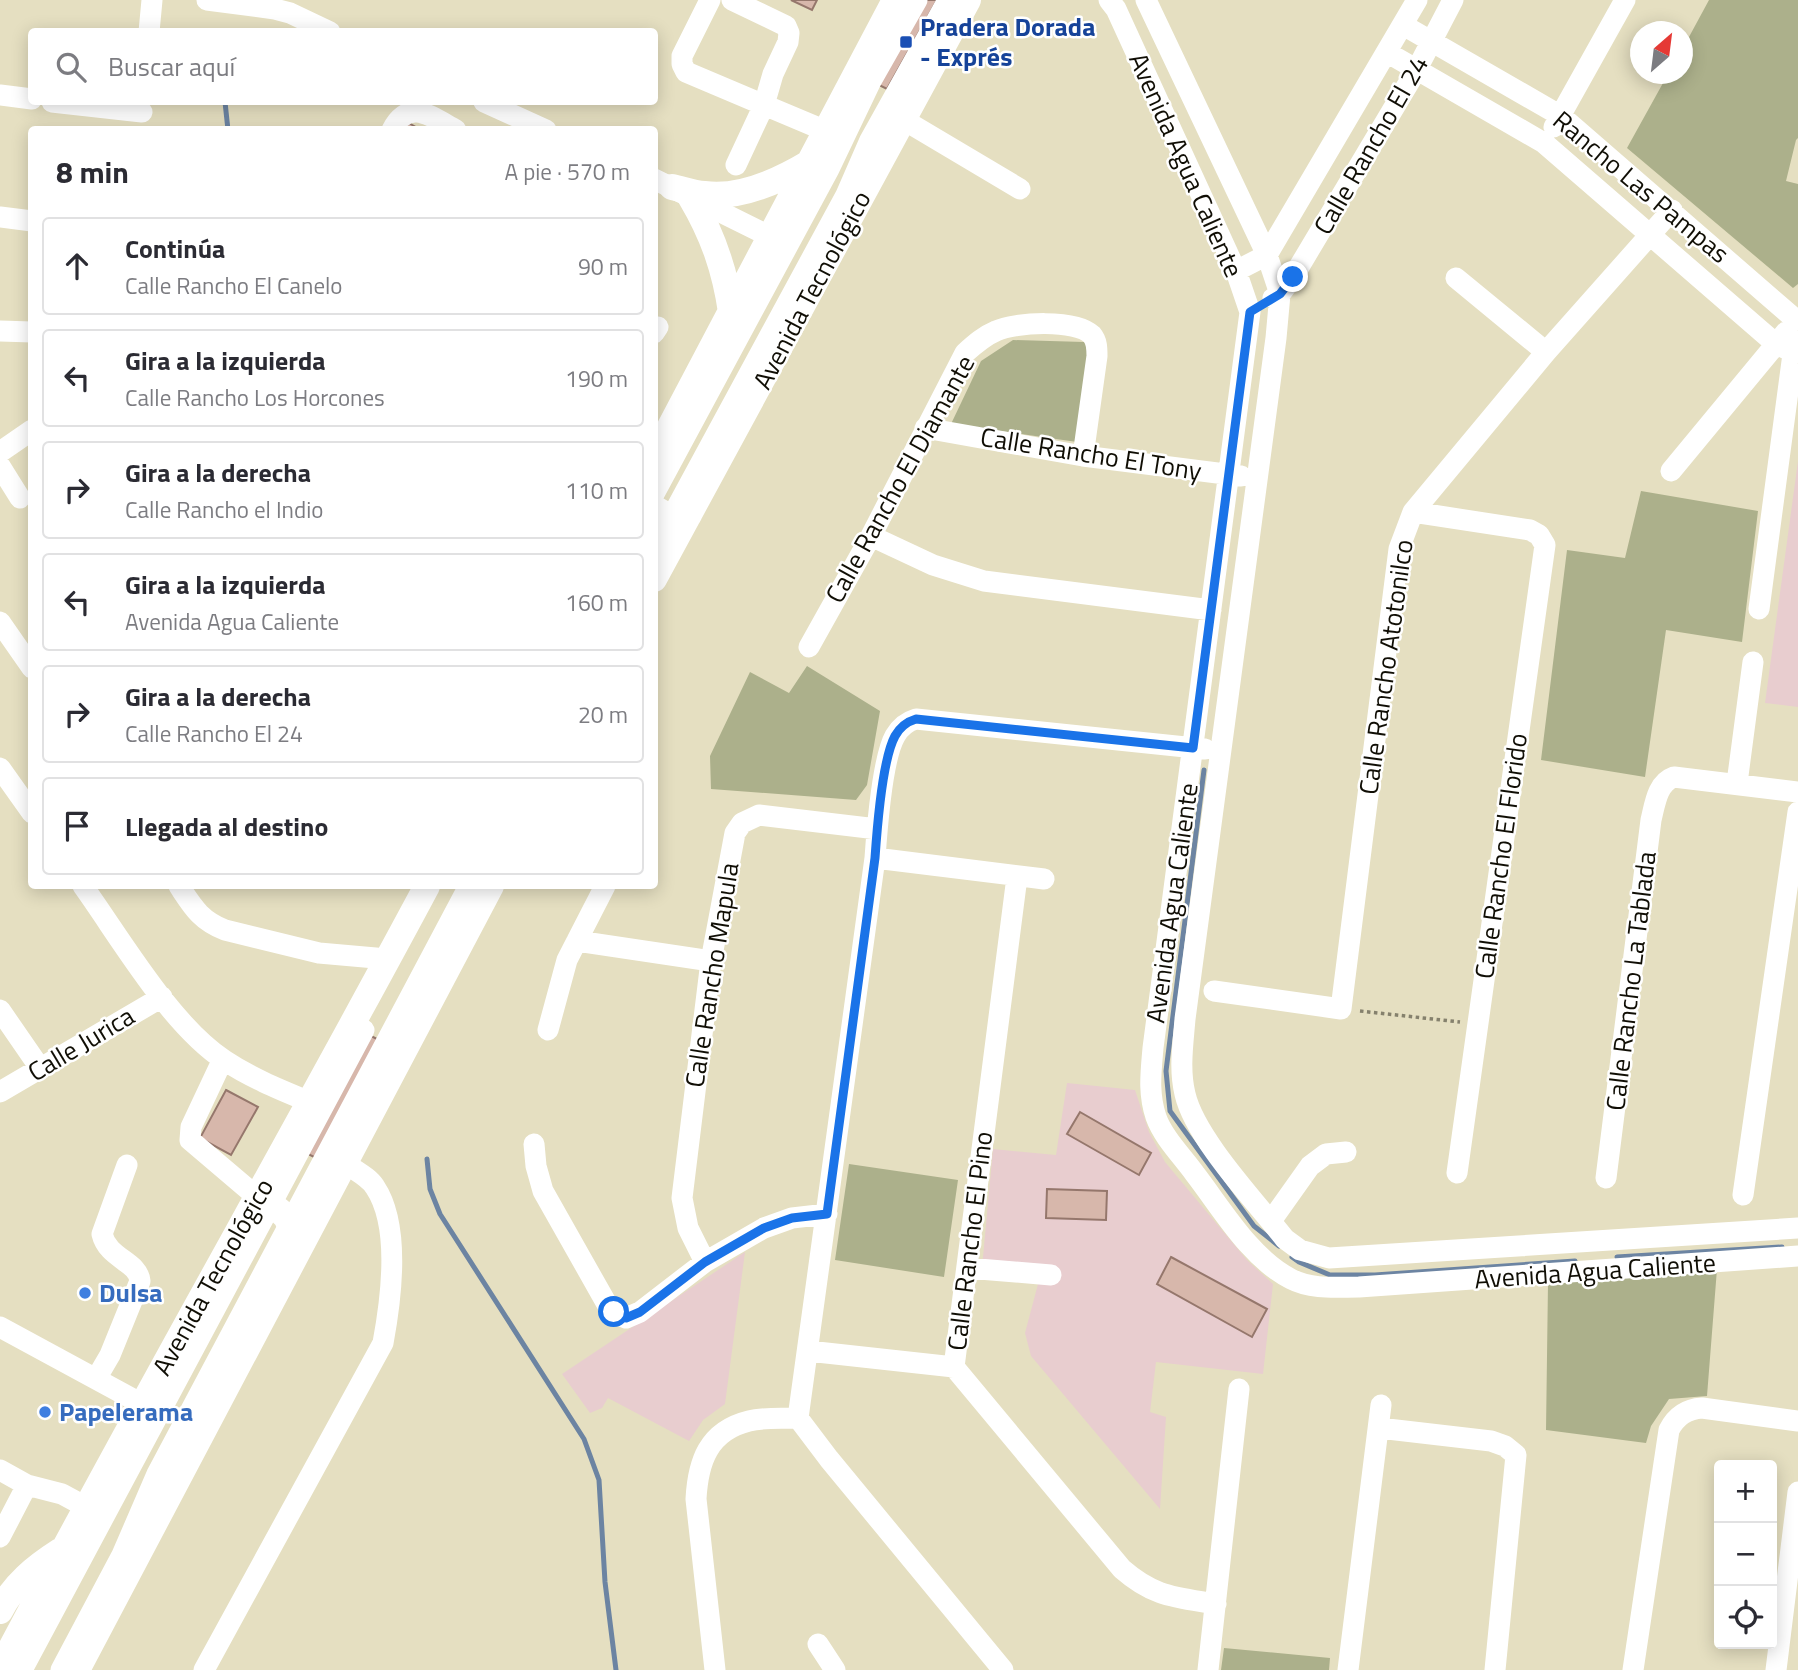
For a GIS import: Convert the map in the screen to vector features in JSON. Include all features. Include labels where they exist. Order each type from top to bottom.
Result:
[{"type":"main road","points":[[658,449],[895,0]]},
{"type":"main road","name":"Avenida Tecnológico","points":[[658,563],[672,514],[904,120],[968,0]]},
{"type":"main road","points":[[672,188],[706,194],[729,194],[762,186],[809,163]]},
{"type":"main road","points":[[672,188],[705,222],[718,250],[726,277],[731,312]]},
{"type":"main road","name":"Avenida Tecnológico","points":[[0,1670],[142,1404],[264,1200],[310,1102],[425,889]]},
{"type":"main road","points":[[77,1670],[489,889]]},
{"type":"main road","points":[[264,1200],[281,1210],[290,1221],[295,1255]]},
{"type":"main road","points":[[0,1611],[7,1597],[21,1581],[39,1564],[64,1548]]},
{"type":"street","points":[[207,0],[275,9],[322,28]]},
{"type":"street","points":[[710,0],[682,56],[682,65],[686,72],[826,131]]},
{"type":"street","points":[[732,0],[786,26],[789,33],[764,105],[736,165]]},
{"type":"street","points":[[658,487],[829,169],[871,81],[917,0]]},
{"type":"street","points":[[658,537],[846,195],[870,140],[948,0]]},
{"type":"street","name":"Avenida Agua Caliente","points":[[1109,0],[1116,9],[1236,271],[1250,312],[1150,1084],[1157,1120],[1179,1153],[1257,1251],[1278,1271],[1307,1285],[1330,1288],[1359,1287],[1798,1256]]},
{"type":"street","name":"Avenida Agua Caliente","points":[[1146,0],[1267,255],[1280,294],[1185,1019],[1182,1080],[1185,1096],[1203,1134],[1286,1239],[1300,1250],[1329,1258],[1798,1228]]},
{"type":"street","name":"Calle Rancho El 24","points":[[1267,255],[1417,0]]},
{"type":"street","name":"Calle Rancho El 24","points":[[1250,312],[1280,294],[1293,277],[1417,69],[1453,0]]},
{"type":"street","points":[[1544,143],[1625,0]]},
{"type":"street","name":"Rancho Las Pampas","points":[[1388,53],[1544,143],[1786,348],[1796,320],[1561,116],[1403,25]]},
{"type":"street","points":[[0,95],[28,98]]},
{"type":"street","points":[[74,105],[142,114]]},
{"type":"street","points":[[491,105],[536,126]]},
{"type":"street","points":[[395,126],[401,116],[410,111],[421,112],[448,126]]},
{"type":"street","points":[[904,120],[1020,189]]},
{"type":"street","points":[[672,188],[771,237]]},
{"type":"street","name":"Calle Rancho Atotonilco","points":[[1341,1009],[1399,549],[1413,512],[1546,352],[1672,210]]},
{"type":"street","points":[[0,217],[28,220]]},
{"type":"street","points":[[1236,271],[1267,255]]},
{"type":"street","points":[[1456,278],[1546,352]]},
{"type":"street","name":"Calle Rancho El Diamante","points":[[809,647],[871,536],[965,354],[979,340],[998,329],[1028,325],[1064,325],[1085,330],[1096,342],[1097,356],[1083,456]]},
{"type":"street","points":[[0,331],[28,332]]},
{"type":"street","points":[[1671,471],[1786,348]]},
{"type":"street","points":[[1759,609],[1786,348]]},
{"type":"street","name":"Calle Rancho El Tony","points":[[925,428],[1083,456],[1258,478]]},
{"type":"street","points":[[0,452],[28,433]]},
{"type":"street","points":[[0,466],[20,498]]},
{"type":"street","name":"Calle Rancho El Florido","points":[[1413,512],[1530,530],[1544,540],[1545,554],[1476,1024],[1457,1173]]},
{"type":"street","points":[[871,536],[933,565],[984,580],[1211,610]]},
{"type":"street","points":[[0,622],[28,662]]},
{"type":"street","points":[[1753,662],[1737,783],[1798,792]]},
{"type":"street","points":[[1003,1670],[798,1418],[889,752],[898,730],[916,719],[1221,750]]},
{"type":"street","points":[[0,768],[28,807]]},
{"type":"street","name":"Calle Rancho La Tablada","points":[[1606,1178],[1651,820],[1656,799],[1662,786],[1674,777],[1737,783]]},
{"type":"street","points":[[1742,1195],[1798,812]]},
{"type":"street","name":"Calle Rancho Mapula","points":[[705,1262],[688,1228],[682,1198],[711,961],[733,839],[741,823],[759,816],[877,829]]},
{"type":"street","points":[[875,858],[1044,879]]},
{"type":"street","name":"Calle Rancho El Pino","points":[[1017,877],[954,1367],[1122,1569],[1140,1585],[1152,1591],[1216,1604]]},
{"type":"street","points":[[85,889],[162,997],[194,1035],[223,1059],[265,1083],[310,1102]]},
{"type":"street","points":[[181,889],[199,915],[210,924],[225,930],[319,953],[387,960]]},
{"type":"street","points":[[22,1670],[264,1200],[438,889]]},
{"type":"street","points":[[61,1670],[122,1555],[157,1474],[466,889]]},
{"type":"street","points":[[548,1030],[561,978],[603,889]]},
{"type":"street","points":[[577,941],[711,961]]},
{"type":"street","points":[[1214,991],[1341,1009]]},
{"type":"street","name":"Calle Jurica","points":[[0,1092],[162,997]]},
{"type":"street","points":[[0,1010],[40,1068]]},
{"type":"street","points":[[223,1059],[191,1127],[190,1140],[264,1200]]},
{"type":"street","points":[[534,1143],[536,1167],[543,1192],[608,1306],[626,1318],[640,1312],[705,1262],[777,1222],[827,1214]]},
{"type":"street","points":[[1271,1221],[1310,1166],[1326,1154],[1346,1152]]},
{"type":"street","points":[[204,1670],[383,1343],[391,1302],[392,1267],[388,1226],[374,1185],[345,1163]]},
{"type":"street","points":[[96,1379],[110,1354],[140,1281],[135,1269],[104,1245],[102,1234],[127,1165]]},
{"type":"street","points":[[1590,1242],[1592,1272]]},
{"type":"street","points":[[967,1268],[1051,1275]]},
{"type":"street","points":[[0,1327],[142,1404]]},
{"type":"street","points":[[808,1351],[954,1367]]},
{"type":"street","points":[[1208,1670],[1239,1389]]},
{"type":"street","points":[[1348,1670],[1381,1405]]},
{"type":"street","points":[[1633,1670],[1669,1430],[1673,1421],[1692,1409],[1702,1408],[1798,1421]]},
{"type":"street","points":[[715,1670],[696,1499],[701,1461],[709,1446],[741,1423],[798,1418]]},
{"type":"street","points":[[1379,1428],[1491,1441],[1516,1455],[1495,1670]]},
{"type":"street","points":[[0,1470],[27,1485],[62,1494],[86,1507]]},
{"type":"street","points":[[0,1537],[27,1485]]},
{"type":"street","points":[[1776,1670],[1798,1492]]},
{"type":"street","points":[[818,1644],[835,1670]]},
{"type":"path","points":[[1341,1009],[1476,1024]]},
{"type":"shaded area","points":[[1798,461],[1798,707],[1765,703]]},
{"type":"shaded area","points":[[1067,1083],[1135,1090],[1149,1132],[1165,1162],[1247,1260],[1273,1284],[1263,1374],[1156,1362],[1150,1412],[1166,1417],[1160,1509],[1031,1356],[1025,1333],[1038,1284],[981,1279],[993,1149],[1056,1155]]},
{"type":"shaded area","points":[[745,1252],[725,1404],[703,1420],[689,1441],[608,1398],[602,1408],[590,1413],[562,1374]]},
{"type":"green space","points":[[1709,0],[1798,0],[1798,138],[1786,181],[1798,184],[1798,284],[1793,288],[1627,148],[1662,84],[1693,84],[1693,30]]},
{"type":"green space","points":[[1013,340],[1084,342],[1092,357],[1084,443],[951,424],[981,361]]},
{"type":"green space","points":[[1641,491],[1758,511],[1742,642],[1666,630],[1645,777],[1541,760],[1567,550],[1625,558]]},
{"type":"green space","points":[[807,666],[880,711],[867,785],[856,800],[711,789],[710,756],[750,672],[789,693]]},
{"type":"green space","points":[[849,1164],[958,1180],[944,1277],[835,1260]]},
{"type":"green space","points":[[1717,1269],[1707,1396],[1669,1399],[1651,1426],[1646,1443],[1546,1430],[1548,1283]]},
{"type":"green space","points":[[1224,1648],[1330,1658],[1329,1670],[1221,1670]]},
{"type":"building","points":[[791,0],[817,0],[812,10]]},
{"type":"building","name":"Pradera Dorada - Exprés","points":[[922,0],[937,0],[887,89],[877,84]]},
{"type":"building","points":[[369,1035],[379,1040],[316,1158],[304,1152]]},
{"type":"building","points":[[226,1090],[258,1107],[231,1155],[200,1138]]},
{"type":"building","points":[[1080,1112],[1151,1153],[1139,1175],[1067,1134]]},
{"type":"building","points":[[1047,1189],[1107,1191],[1106,1220],[1046,1218]]},
{"type":"building","points":[[1171,1257],[1267,1309],[1252,1337],[1157,1284]]},
{"type":"waterway","points":[[225,105],[228,126]]},
{"type":"waterway","points":[[1204,770],[1166,1071],[1170,1111],[1254,1226],[1279,1246]]},
{"type":"waterway","points":[[427,1159],[430,1189],[440,1214],[584,1439],[599,1480],[605,1582],[616,1670]]},
{"type":"waterway","points":[[1617,1257],[1782,1247]]},
{"type":"waterway","points":[[1292,1257],[1330,1275],[1375,1275],[1575,1261]]},
{"type":"place","name":"Pradera Dorada - Exprés","points":[[906,42]]},
{"type":"place","name":"Dulsa","points":[[85,1293]]},
{"type":"place","name":"Papelerama","points":[[45,1412]]},
{"type":"route","points":[[614,1312],[626,1318],[632,1317],[705,1262],[777,1222],[827,1214],[877,829],[891,745],[904,724],[916,719],[1193,748],[1250,312],[1280,294],[1293,277]]}]
